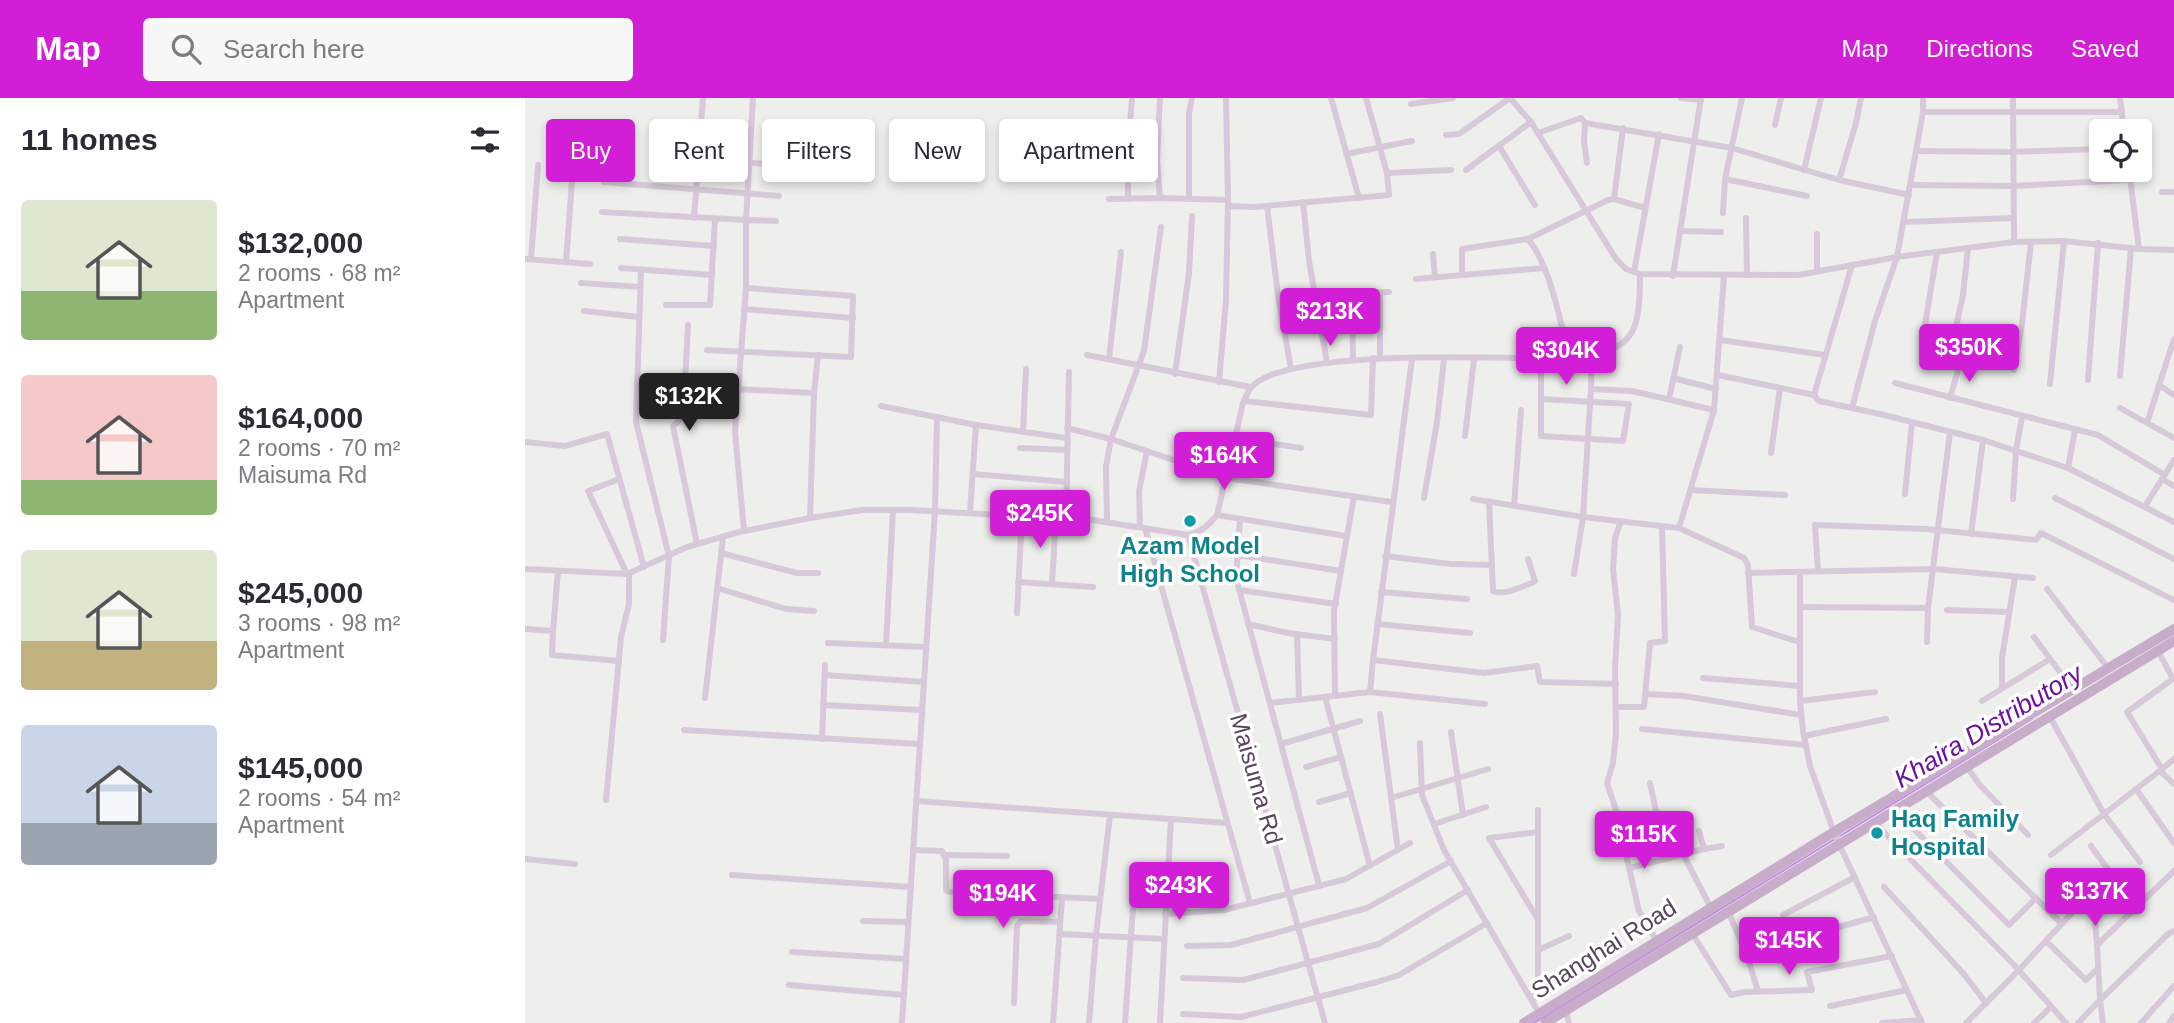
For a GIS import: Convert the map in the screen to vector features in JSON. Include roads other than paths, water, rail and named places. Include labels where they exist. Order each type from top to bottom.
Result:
[{"type":"main road","name":"Shanghai Road","points":[[1545,1023],[1728,911],[1837,838],[2174,629]]},
{"type":"main road","name":"Shanghai Road","points":[[1524,1023],[1711,908],[1927,792],[2174,641]]},
{"type":"street","points":[[702,119],[703,98]]},
{"type":"street","points":[[744,531],[735,432],[746,288],[746,220],[753,98]]},
{"type":"street","points":[[1128,198],[1132,98]]},
{"type":"street","points":[[1160,98],[1157,159],[1160,198]]},
{"type":"street","points":[[1189,199],[1189,114],[1192,98]]},
{"type":"street","points":[[1219,382],[1226,300],[1226,98]]},
{"type":"street","points":[[1331,98],[1359,198]]},
{"type":"street","points":[[1109,199],[1189,199],[1267,206],[1389,195],[1387,173],[1366,98]]},
{"type":"street","points":[[1411,104],[1453,98]]},
{"type":"street","points":[[1446,135],[1459,134],[1510,98],[1531,122],[1616,259],[1626,269],[1637,273],[1673,276],[1798,275],[1897,257],[2014,242],[2064,241],[2135,249],[2174,250]]},
{"type":"street","points":[[1673,276],[1701,99],[1681,98]]},
{"type":"street","points":[[1723,213],[1725,180],[1742,98]]},
{"type":"street","points":[[1775,125],[1781,98]]},
{"type":"street","points":[[1804,170],[1821,98]]},
{"type":"street","points":[[1839,180],[1861,98]]},
{"type":"street","points":[[1852,408],[1875,321],[1897,257],[1923,112],[1923,98]]},
{"type":"street","points":[[2013,98],[2014,242]]},
{"type":"street","points":[[2120,98],[2123,119]]},
{"type":"street","points":[[1923,112],[2122,112]]},
{"type":"street","points":[[1538,133],[1581,118],[1585,122],[1733,148],[1839,180],[1909,195]]},
{"type":"street","points":[[1465,170],[1531,122]]},
{"type":"street","points":[[1585,122],[1587,163]]},
{"type":"street","points":[[1614,199],[1623,128]]},
{"type":"street","points":[[525,569],[628,574],[697,544],[744,531],[862,510],[970,512],[1066,518],[1188,535],[1208,527],[1217,515],[1244,401],[1250,387],[1267,377],[1291,369],[1376,358],[1570,359],[1611,351],[1626,342],[1635,328],[1640,308],[1637,273],[1645,208],[1659,134]]},
{"type":"street","points":[[1346,154],[1412,141]]},
{"type":"street","points":[[1499,146],[1535,205]]},
{"type":"street","points":[[1916,151],[2089,149]]},
{"type":"street","points":[[750,163],[762,164]]},
{"type":"street","points":[[538,165],[528,259],[590,264]]},
{"type":"street","points":[[1387,173],[1451,170]]},
{"type":"street","points":[[1725,180],[1807,196]]},
{"type":"street","points":[[566,262],[572,182]]},
{"type":"street","points":[[604,182],[779,196]]},
{"type":"street","points":[[694,218],[697,182]]},
{"type":"street","points":[[1910,185],[2012,187],[2096,182]]},
{"type":"street","points":[[2120,376],[2135,249],[2130,182]]},
{"type":"street","points":[[2162,192],[2174,192]]},
{"type":"street","points":[[1462,274],[1462,249],[1528,240],[1586,210],[1614,199],[1645,208]]},
{"type":"street","points":[[1303,202],[1309,261],[1327,363]]},
{"type":"street","points":[[1267,206],[1291,369]]},
{"type":"street","points":[[602,212],[776,221]]},
{"type":"street","points":[[1175,374],[1189,273],[1192,216]]},
{"type":"street","points":[[1746,218],[1747,275]]},
{"type":"street","points":[[1904,222],[2013,218]]},
{"type":"street","points":[[666,304],[710,305],[715,219]]},
{"type":"street","points":[[1107,522],[1106,467],[1111,439],[1144,351],[1161,227]]},
{"type":"street","points":[[1680,231],[1721,232]]},
{"type":"street","points":[[1817,234],[1817,271]]},
{"type":"street","points":[[620,239],[714,246]]},
{"type":"street","points":[[1528,240],[1536,249],[1543,268],[1570,359]]},
{"type":"street","points":[[2050,384],[2064,241]]},
{"type":"street","points":[[2014,370],[2031,242]]},
{"type":"street","points":[[2088,380],[2098,243]]},
{"type":"street","points":[[1954,336],[1963,295],[1968,248]]},
{"type":"street","points":[[1109,359],[1121,252]]},
{"type":"street","points":[[1924,331],[1937,252]]},
{"type":"street","points":[[1433,254],[1435,277]]},
{"type":"street","points":[[1814,395],[1852,265]]},
{"type":"street","points":[[621,268],[712,275]]},
{"type":"street","points":[[1416,279],[1543,268]]},
{"type":"street","points":[[641,270],[636,422],[669,556],[663,640]]},
{"type":"street","points":[[1679,528],[1714,410],[1724,276]]},
{"type":"street","points":[[581,283],[641,287]]},
{"type":"street","points":[[707,350],[851,357],[853,296],[746,288]]},
{"type":"street","points":[[1244,401],[1371,415],[1380,292]]},
{"type":"street","points":[[1341,293],[1389,292]]},
{"type":"street","points":[[1352,294],[1353,360]]},
{"type":"street","points":[[744,309],[853,318]]},
{"type":"street","points":[[584,311],[639,317]]},
{"type":"street","points":[[688,325],[683,417],[673,426],[697,544]]},
{"type":"street","points":[[1720,340],[1825,355]]},
{"type":"street","points":[[2147,423],[2173,344]]},
{"type":"street","points":[[1669,399],[1680,347]]},
{"type":"street","points":[[810,518],[814,393],[818,355]]},
{"type":"street","points":[[1087,355],[1250,387]]},
{"type":"street","points":[[1574,574],[1583,517],[1592,356]]},
{"type":"street","points":[[1370,692],[1385,556],[1412,359]]},
{"type":"street","points":[[1424,498],[1444,359]]},
{"type":"street","points":[[1465,436],[1474,359]]},
{"type":"street","points":[[1541,359],[1541,399],[1541,436],[1623,441],[1629,404],[1541,399]]},
{"type":"street","points":[[1951,398],[1960,363]]},
{"type":"street","points":[[1023,432],[1025,369]]},
{"type":"street","points":[[1066,518],[1069,372]]},
{"type":"street","points":[[1718,375],[1814,395],[1819,401],[2016,450],[2068,468],[2174,522]]},
{"type":"street","points":[[1673,378],[1716,389]]},
{"type":"street","points":[[1895,383],[2098,435],[2174,486]]},
{"type":"street","points":[[637,384],[814,393]]},
{"type":"street","points":[[2159,385],[2174,396]]},
{"type":"street","points":[[1771,453],[1780,388]]},
{"type":"street","points":[[1591,389],[1632,391],[1714,410]]},
{"type":"street","points":[[881,406],[976,425],[1067,438]]},
{"type":"street","points":[[2120,408],[2174,438]]},
{"type":"street","points":[[1514,506],[1521,410]]},
{"type":"street","points":[[902,1023],[935,511],[937,417]]},
{"type":"street","points":[[2013,499],[2016,450],[2022,417]]},
{"type":"street","points":[[1905,494],[1912,422]]},
{"type":"street","points":[[970,512],[976,425]]},
{"type":"street","points":[[1067,428],[1111,439],[1227,478],[1392,502]]},
{"type":"street","points":[[2068,468],[2074,430]]},
{"type":"street","points":[[1927,642],[1928,608],[1950,432]]},
{"type":"street","points":[[525,442],[565,446],[607,434],[644,567]]},
{"type":"street","points":[[1235,438],[1301,448]]},
{"type":"street","points":[[1971,534],[1983,440]]},
{"type":"street","points":[[1020,448],[1067,450]]},
{"type":"street","points":[[1147,451],[1139,491],[1142,528],[1250,903]]},
{"type":"street","points":[[2145,506],[2174,460]]},
{"type":"street","points":[[973,474],[1067,482]]},
{"type":"street","points":[[606,800],[621,637],[629,604],[628,574],[588,491],[619,479]]},
{"type":"street","points":[[1691,490],[1785,495]]},
{"type":"street","points":[[1335,696],[1336,604],[1354,496]]},
{"type":"street","points":[[2055,498],[2174,559]]},
{"type":"street","points":[[1473,499],[1583,517],[1679,528],[1744,558],[1748,565],[1752,627],[1799,642]]},
{"type":"street","points":[[1489,501],[1493,591],[1510,591],[1535,581],[1528,559]]},
{"type":"street","points":[[885,645],[893,510]]},
{"type":"street","points":[[1217,515],[1346,536]]},
{"type":"street","points":[[1017,613],[1023,516]]},
{"type":"street","points":[[1052,584],[1056,518]]},
{"type":"street","points":[[1240,519],[1236,578],[1319,885]]},
{"type":"street","points":[[1621,521],[1615,538],[1613,569],[1618,615],[1616,707],[1613,763],[1607,783],[1639,911],[1657,941]]},
{"type":"street","points":[[1818,571],[1815,525],[1937,530],[2036,540],[2041,533],[2174,600]]},
{"type":"street","points":[[1616,707],[1644,707],[1650,643],[1665,641],[1663,527]]},
{"type":"street","name":"Maisuma Rd","points":[[1188,535],[1325,1023]]},
{"type":"street","points":[[705,698],[723,537]]},
{"type":"street","points":[[721,553],[797,573],[818,573]]},
{"type":"street","points":[[1237,555],[1341,571]]},
{"type":"street","points":[[1385,556],[1451,564],[1492,565]]},
{"type":"street","points":[[1748,573],[1934,569],[2033,578]]},
{"type":"street","points":[[558,571],[552,655],[619,661]]},
{"type":"street","points":[[1800,573],[1800,701],[1810,766],[1837,838],[1921,1022],[1882,1023]]},
{"type":"street","points":[[2002,688],[2002,658],[2015,577]]},
{"type":"street","points":[[1018,582],[1093,587]]},
{"type":"street","points":[[717,588],[786,609],[814,611]]},
{"type":"street","points":[[2047,589],[2108,668]]},
{"type":"street","points":[[1239,590],[1336,604]]},
{"type":"street","points":[[1381,592],[1467,599]]},
{"type":"street","points":[[1800,607],[1928,608]]},
{"type":"street","points":[[1947,610],[2008,612]]},
{"type":"street","points":[[1248,624],[1297,635],[1335,639]]},
{"type":"street","points":[[1377,624],[1471,634]]},
{"type":"street","points":[[525,629],[553,631]]},
{"type":"street","points":[[1297,635],[1299,700]]},
{"type":"street","points":[[2034,638],[2073,690]]},
{"type":"street","points":[[828,643],[926,647]]},
{"type":"street","points":[[2158,651],[2173,679],[2127,712],[2161,770],[2174,784]]},
{"type":"street","points":[[1982,701],[2050,659]]},
{"type":"street","points":[[1373,660],[1484,673],[1537,666],[1539,682],[1616,684]]},
{"type":"street","points":[[822,738],[825,665]]},
{"type":"street","points":[[825,675],[924,682]]},
{"type":"street","points":[[1703,678],[1800,686]]},
{"type":"street","points":[[1270,703],[1370,692],[1485,704]]},
{"type":"street","points":[[1800,701],[1875,692]]},
{"type":"street","points":[[1645,694],[1684,696],[1801,715]]},
{"type":"street","points":[[1325,697],[1370,866]]},
{"type":"street","points":[[823,705],[921,710]]},
{"type":"street","points":[[1380,714],[1398,850]]},
{"type":"street","points":[[2050,717],[2104,814],[2140,862]]},
{"type":"street","points":[[1804,736],[1887,719]]},
{"type":"street","points":[[1281,744],[1360,721]]},
{"type":"street","points":[[1642,729],[1806,746]]},
{"type":"street","points":[[684,730],[920,744]]},
{"type":"street","points":[[1451,732],[1463,815]]},
{"type":"street","points":[[1420,743],[1422,790],[1434,824],[1451,861],[1539,1013]]},
{"type":"street","points":[[1306,767],[1341,757]]},
{"type":"street","points":[[2051,855],[2174,759]]},
{"type":"street","points":[[1967,767],[1979,784],[2028,835]]},
{"type":"street","points":[[1391,798],[1488,769]]},
{"type":"street","points":[[1650,783],[1666,859]]},
{"type":"street","points":[[2136,789],[2174,843]]},
{"type":"street","points":[[1927,792],[2062,923]]},
{"type":"street","points":[[1319,802],[1351,793]]},
{"type":"street","points":[[916,802],[1227,823]]},
{"type":"street","points":[[1434,824],[1486,807]]},
{"type":"street","points":[[1533,1002],[1538,980],[1538,810]]},
{"type":"street","points":[[1895,810],[2009,925],[2036,898]]},
{"type":"street","points":[[1089,1023],[1110,815]]},
{"type":"street","points":[[1160,1023],[1171,819]]},
{"type":"street","points":[[1874,822],[2019,970],[2066,1023]]},
{"type":"street","points":[[1699,831],[1704,849]]},
{"type":"street","points":[[1538,832],[1489,838],[1538,920]]},
{"type":"street","points":[[1165,914],[1208,912],[1346,879],[1410,843]]},
{"type":"street","points":[[1629,868],[1722,846]]},
{"type":"street","points":[[1966,1023],[2110,872],[2091,846]]},
{"type":"street","points":[[913,850],[942,851],[945,855],[946,890],[949,892],[1100,899]]},
{"type":"street","points":[[1683,854],[1711,908]]},
{"type":"street","points":[[945,855],[1007,856]]},
{"type":"street","points":[[525,859],[575,864]]},
{"type":"street","points":[[1187,946],[1231,945],[1367,908],[1451,861]]},
{"type":"street","points":[[2097,945],[2174,871]]},
{"type":"street","points":[[732,875],[911,887]]},
{"type":"street","points":[[1783,915],[1855,877]]},
{"type":"street","points":[[1884,887],[1986,1003]]},
{"type":"street","points":[[1183,978],[1243,980],[1379,944],[1468,890]]},
{"type":"street","points":[[1053,1023],[1062,898]]},
{"type":"street","points":[[2081,903],[2095,921],[2103,1023]]},
{"type":"street","points":[[1125,1023],[1133,906]]},
{"type":"street","points":[[1728,911],[1758,991]]},
{"type":"street","points":[[1794,940],[1874,917]]},
{"type":"street","points":[[1014,1003],[1017,926],[1021,921],[1028,920],[1060,922]]},
{"type":"street","points":[[863,921],[908,922]]},
{"type":"street","points":[[1183,1014],[1241,1017],[1399,975],[1487,923]]},
{"type":"street","points":[[2078,1023],[2174,931]]},
{"type":"street","points":[[1060,933],[1164,939]]},
{"type":"street","points":[[1692,933],[1731,995],[1758,991],[1812,990],[1807,972],[1892,956]]},
{"type":"street","points":[[1538,950],[1569,936]]},
{"type":"street","points":[[2046,941],[2086,979],[2098,968]]},
{"type":"street","points":[[792,952],[906,959]]},
{"type":"street","points":[[789,985],[904,995]]},
{"type":"street","points":[[2141,1023],[2174,986]]},
{"type":"street","points":[[1830,1006],[1907,990]]},
{"type":"street","points":[[2034,1023],[2051,1007]]},
{"type":"street","points":[[1566,1011],[1569,1023]]},
{"type":"street","points":[[2169,1023],[2174,1016]]},
{"type":"waterway","name":"Khaira Distributory","points":[[1840,836],[2032,719]]},
{"type":"waterway","name":"Khaira Distributory","points":[[1534,1023],[1835,839]]},
{"type":"place","name":"Azam Model High School","points":[[1190,521]]},
{"type":"place","name":"Haq Family Hospital","points":[[1877,833]]}]
